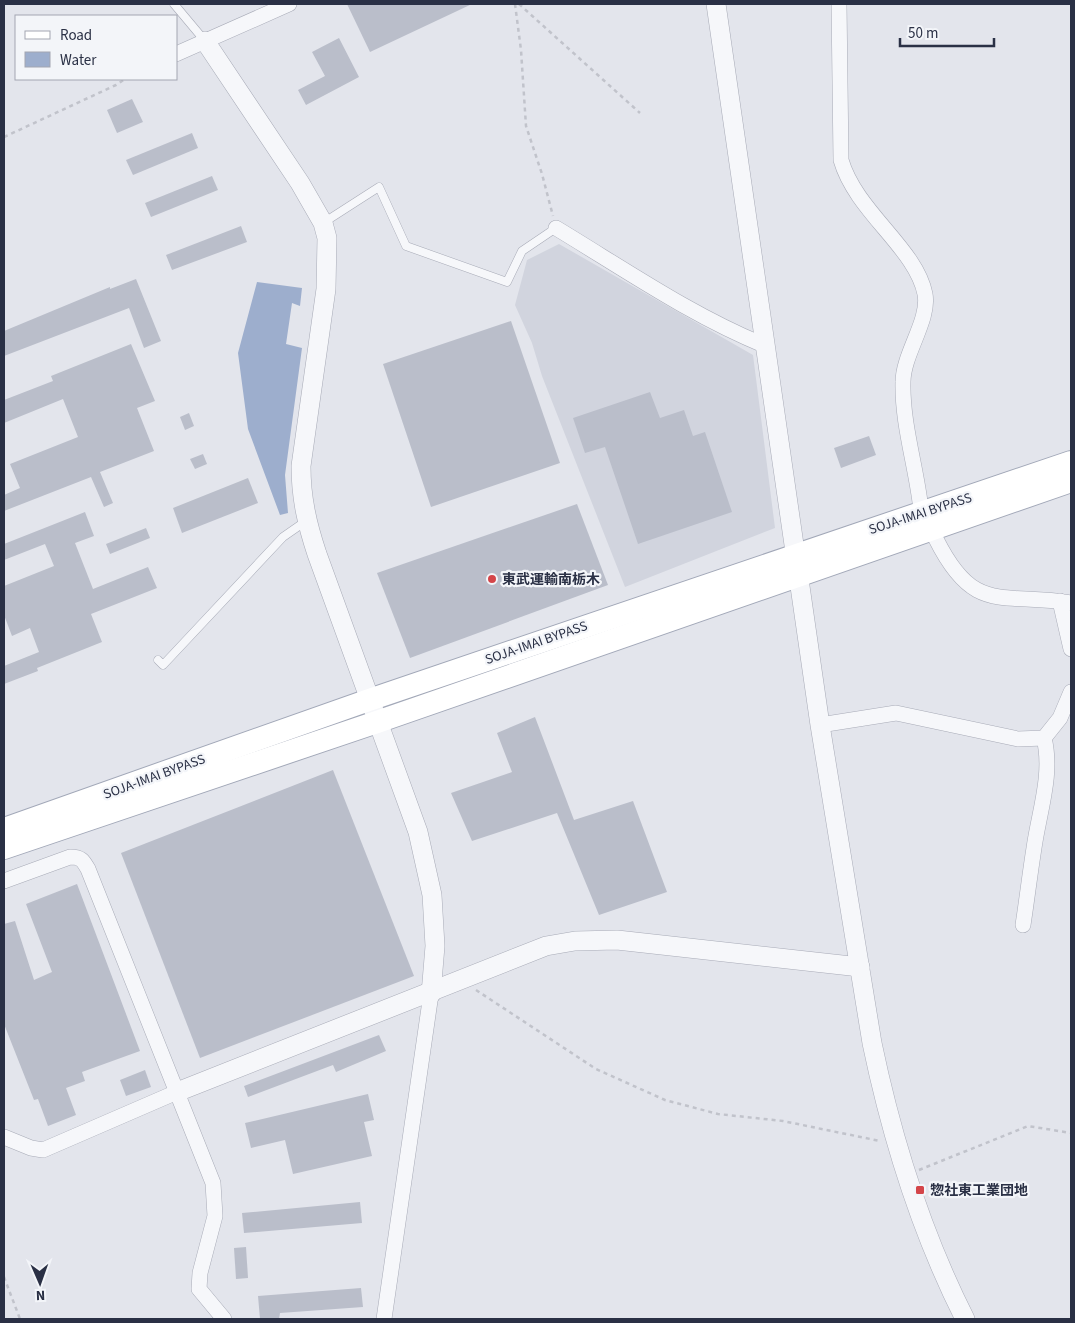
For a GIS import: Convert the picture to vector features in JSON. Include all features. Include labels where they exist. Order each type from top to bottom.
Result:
[{"type":"main road","name":"SOJA-IMAI BYPASS","points":[[4,829],[369,700],[1071,462]]},
{"type":"main road","name":"SOJA-IMAI BYPASS","points":[[4,848],[377,722],[1071,481]]},
{"type":"street","points":[[178,53],[289,4]]},
{"type":"street","points":[[716,4],[820,726],[872,1043],[896,1144],[906,1175],[930,1243],[965,1319]]},
{"type":"street","points":[[839,4],[841,160],[846,175],[866,209],[901,250],[920,278],[925,296],[924,314],[912,345],[903,380],[907,427],[920,502]]},
{"type":"street","points":[[205,41],[300,183],[323,223],[326,238],[326,289],[301,466],[301,494],[306,521],[418,832],[432,894],[435,946],[431,994],[384,1319]]},
{"type":"street","points":[[556,228],[675,300],[734,333],[766,346]]},
{"type":"street","points":[[936,539],[947,561],[970,587],[988,596],[1066,602],[1071,650]]},
{"type":"street","points":[[820,726],[896,713],[1018,739],[1044,738],[1060,718],[1071,692]]},
{"type":"street","points":[[1023,925],[1047,774],[1049,756],[1044,738]]},
{"type":"street","points":[[4,881],[70,857],[83,860],[213,1182],[214,1216],[200,1273],[199,1289],[224,1319]]},
{"type":"street","points":[[4,1137],[31,1148],[43,1150],[178,1092],[431,994],[546,946],[574,941],[617,940],[860,967]]},
{"type":"lane","points":[[174,4],[205,41]]},
{"type":"lane","points":[[323,223],[379,187],[406,246],[507,282],[522,251],[556,228]]},
{"type":"lane","points":[[158,660],[163,665],[283,537],[306,521]]},
{"type":"path","points":[[515,4],[521,50],[526,126],[542,174],[556,228]]},
{"type":"path","points":[[519,4],[640,113]]},
{"type":"path","points":[[4,137],[123,80]]},
{"type":"path","points":[[462,981],[596,1069],[666,1100],[718,1114],[783,1121],[896,1144]]},
{"type":"path","points":[[906,1175],[1028,1126],[1071,1133]]},
{"type":"path","points":[[4,1277],[20,1319]]},
{"type":"shaded area","points":[[559,244],[753,355],[775,528],[625,587],[542,376],[532,343],[515,305],[527,260]]},
{"type":"water","points":[[257,282],[302,288],[300,306],[292,303],[286,344],[302,348],[285,475],[288,513],[280,515],[248,429],[238,353]]},
{"type":"building","points":[[347,4],[472,4],[370,52]]},
{"type":"building","points":[[339,38],[359,77],[306,105],[298,90],[325,76],[312,52]]},
{"type":"building","points":[[132,99],[143,122],[117,133],[107,110]]},
{"type":"building","points":[[192,133],[198,148],[133,175],[126,160]]},
{"type":"building","points":[[212,176],[218,190],[151,217],[145,203]]},
{"type":"building","points":[[241,226],[247,242],[172,270],[166,255]]},
{"type":"building","points":[[136,279],[161,341],[144,348],[129,308],[4,356],[4,331],[110,287],[110,289]]},
{"type":"building","points":[[511,321],[560,463],[431,507],[383,364]]},
{"type":"building","points":[[131,344],[155,401],[137,408],[154,451],[100,472],[113,503],[104,507],[91,477],[4,511],[4,495],[20,488],[10,464],[78,437],[63,399],[4,423],[4,400],[53,381],[51,376]]},
{"type":"building","points":[[650,392],[660,418],[684,410],[693,436],[705,432],[732,512],[638,544],[605,447],[585,453],[573,418]]},
{"type":"building","points":[[189,413],[194,426],[185,430],[180,417]]},
{"type":"building","points":[[869,436],[876,455],[841,468],[834,448]]},
{"type":"building","points":[[203,454],[207,464],[195,469],[190,459]]},
{"type":"building","points":[[248,478],[258,503],[182,533],[173,508]]},
{"type":"building","name":"東武運輸南栃木","points":[[577,504],[608,585],[410,658],[377,573]]},
{"type":"building","points":[[85,512],[94,536],[75,543],[93,589],[148,567],[157,588],[91,614],[102,642],[37,668],[38,671],[4,684],[4,666],[39,652],[30,628],[12,636],[4,615],[4,586],[54,566],[45,544],[4,560],[4,544]]},
{"type":"building","points":[[146,528],[150,538],[110,554],[106,544]]},
{"type":"building","points":[[535,717],[574,820],[633,801],[667,892],[599,915],[557,813],[472,841],[451,793],[512,772],[497,733]]},
{"type":"building","points":[[333,770],[414,976],[200,1058],[121,853]]},
{"type":"building","points":[[77,884],[140,1051],[82,1072],[85,1081],[66,1088],[76,1115],[48,1126],[38,1099],[34,1100],[4,1024],[4,924],[15,921],[34,980],[52,972],[26,904]]},
{"type":"building","points":[[379,1035],[386,1051],[336,1072],[333,1065],[248,1097],[244,1086]]},
{"type":"building","points":[[145,1070],[151,1087],[126,1096],[120,1080]]},
{"type":"building","points":[[368,1094],[374,1120],[364,1122],[372,1156],[293,1174],[285,1140],[251,1148],[245,1123]]},
{"type":"building","points":[[360,1202],[362,1223],[244,1233],[242,1213]]},
{"type":"building","points":[[246,1247],[248,1278],[236,1279],[234,1248]]},
{"type":"building","points":[[361,1288],[363,1307],[280,1313],[279,1319],[260,1319],[258,1296]]},
{"type":"place","name":"東武運輸南栃木","points":[[492,579]]},
{"type":"place","name":"惣社東工業団地","points":[[920,1190]]}]
